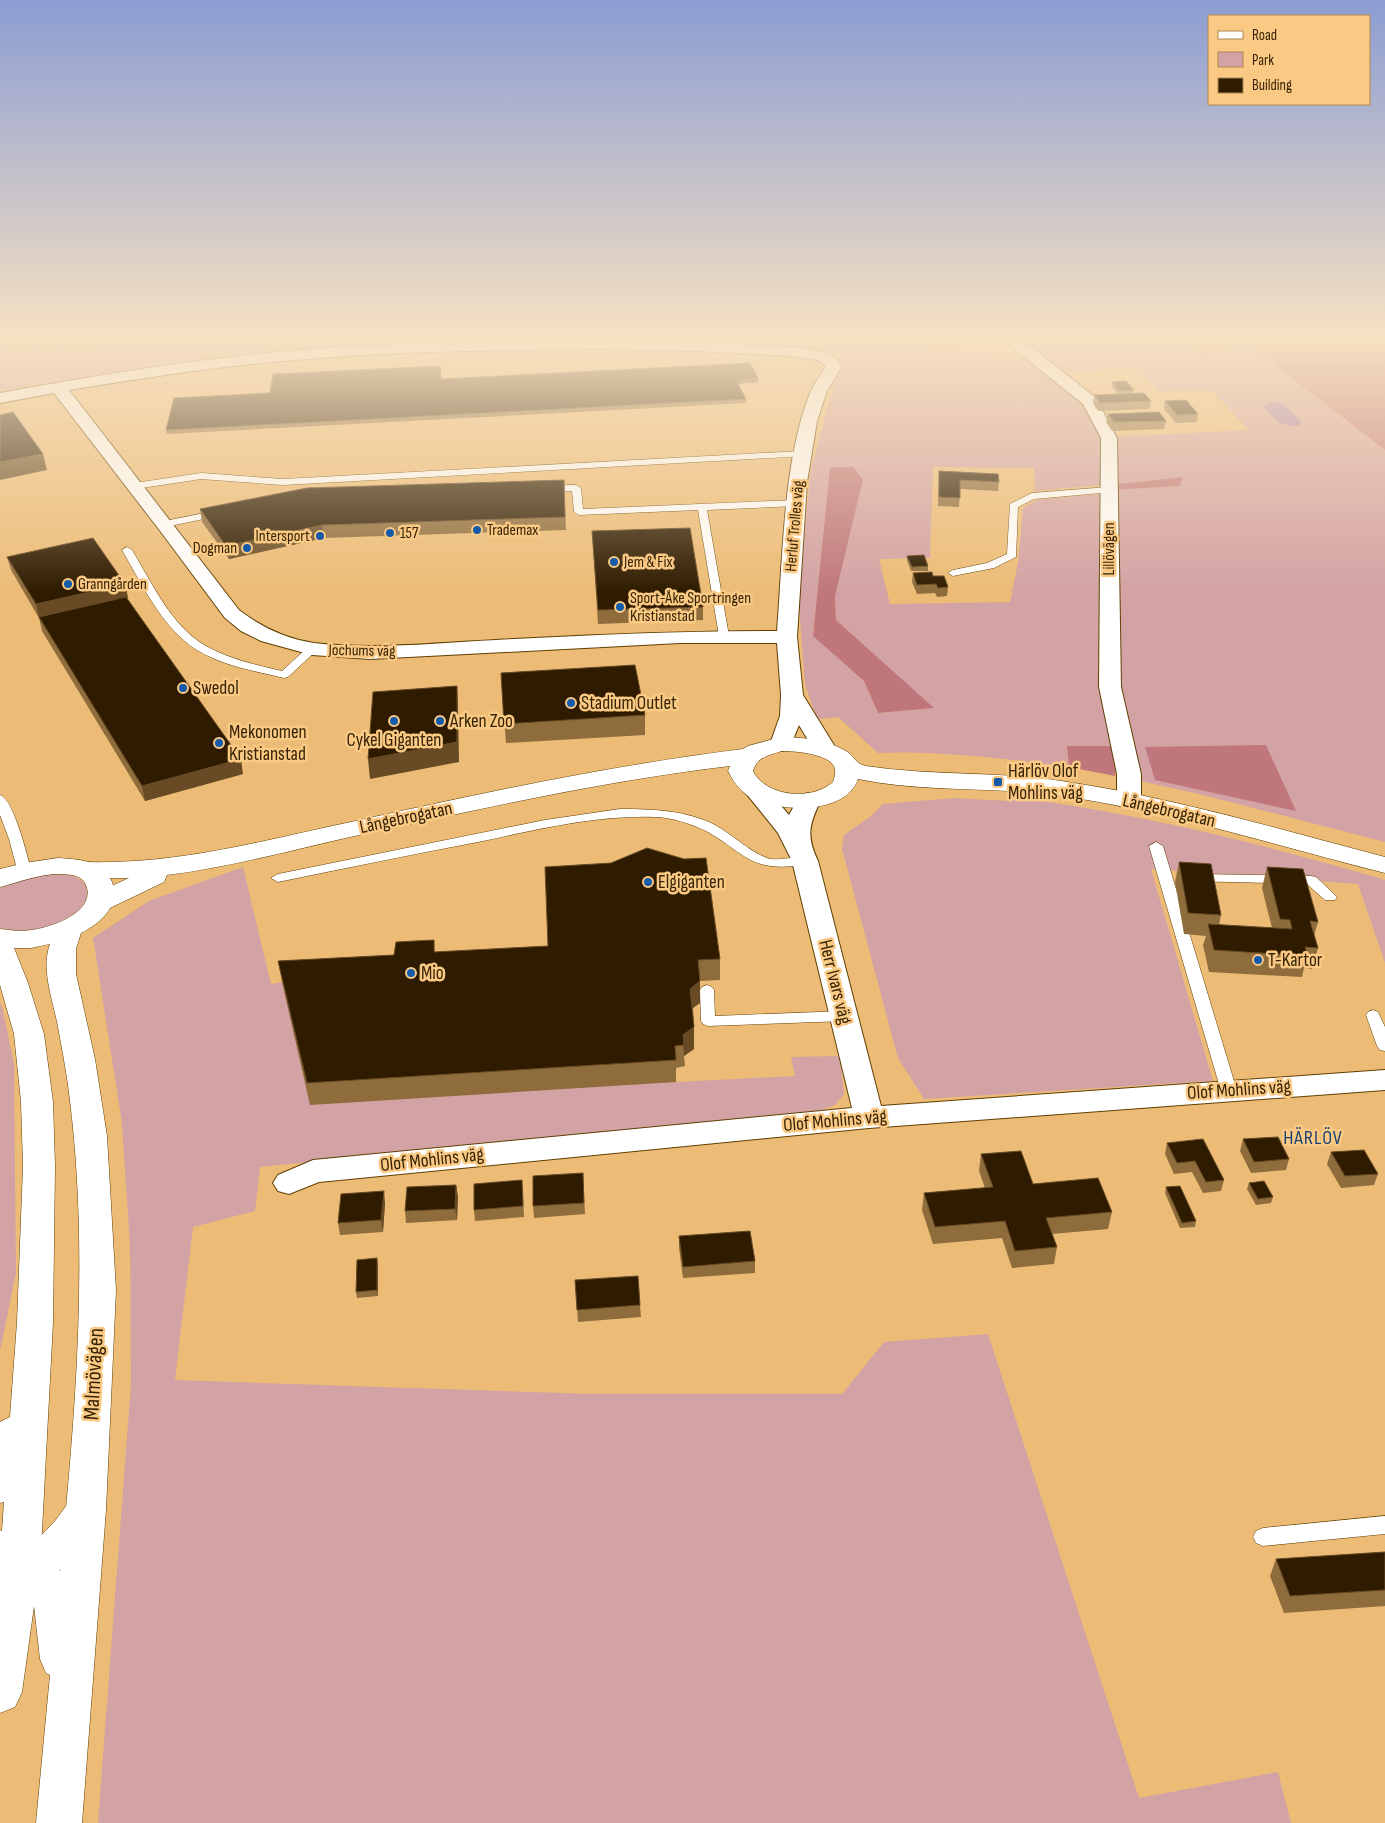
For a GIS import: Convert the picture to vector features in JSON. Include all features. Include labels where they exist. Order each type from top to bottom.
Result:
[{"type":"main road","name":"Långebrogatan","points":[[12,874],[60,865],[85,870],[128,871],[204,860],[608,777],[749,756],[763,748],[781,744],[807,745],[825,750]]},
{"type":"main road","points":[[819,798],[845,783],[848,776],[847,769],[839,758],[825,750]]},
{"type":"main road","points":[[749,756],[743,762],[741,769],[742,776],[751,788]]},
{"type":"main road","name":"Långebrogatan","points":[[847,769],[894,778],[950,782],[998,782],[1042,786],[1129,801],[1200,817],[1385,865]]},
{"type":"main road","name":"Långebrogatan","points":[[608,777],[700,772],[730,776],[751,788],[781,800],[819,798],[950,782]]},
{"type":"main road","name":"Långebrogatan","points":[[0,938],[32,939],[69,928],[88,916],[100,902],[142,882],[204,860]]},
{"type":"main road","points":[[85,870],[100,883],[102,892],[100,902]]},
{"type":"main road","name":"Malmövägen","points":[[59,1823],[86,1510],[98,1290],[91,1136],[80,1059],[62,974],[62,949],[69,928]]},
{"type":"main road","points":[[0,948],[14,983],[29,1034],[37,1102],[39,1166],[35,1322],[14,1567],[0,1692]]},
{"type":"main road","points":[[0,1486],[8,1462],[35,1322]]},
{"type":"main road","points":[[14,1567],[50,1555],[71,1534],[86,1510]]},
{"type":"main road","points":[[14,1567],[52,1592],[56,1608],[67,1737]]},
{"type":"street","name":"Jochums väg","points":[[85,422],[232,614],[248,626],[268,636],[312,649],[370,653],[724,636],[787,637]]},
{"type":"street","name":"Herluf Trolles väg","points":[[781,744],[791,716],[792,694],[787,637],[796,503],[809,422]]},
{"type":"street","name":"Lillövägen","points":[[1101,422],[1109,438],[1110,687],[1128,774],[1129,801]]},
{"type":"street","name":"Herluf Trolles väg","points":[[792,694],[825,750]]},
{"type":"street","name":"Herr Ivars väg","points":[[751,788],[778,816],[802,854]]},
{"type":"street","name":"Herr Ivars väg","points":[[819,798],[798,821],[802,854],[869,1117]]},
{"type":"street","name":"Olof Mohlins väg","points":[[289,1183],[313,1172],[869,1117],[1385,1080]]},
{"type":"lane","points":[[135,486],[201,476],[283,482],[803,454]]},
{"type":"lane","points":[[537,489],[576,488],[579,512],[796,503]]},
{"type":"lane","points":[[953,572],[990,566],[1012,555],[1013,506],[1032,496],[1064,492],[1109,490]]},
{"type":"lane","points":[[702,507],[724,636]]},
{"type":"lane","points":[[165,524],[230,511]]},
{"type":"lane","points":[[127,550],[170,619],[179,630],[204,649],[240,664],[284,675],[312,649]]},
{"type":"lane","points":[[0,799],[16,839],[12,874]]},
{"type":"lane","points":[[278,878],[545,824],[620,813],[658,813],[691,821],[710,828],[744,852],[765,862],[776,864],[802,854]]},
{"type":"lane","points":[[1156,846],[1229,1091]]},
{"type":"lane","points":[[1164,877],[1311,880],[1330,898]]},
{"type":"lane","points":[[707,990],[708,1021],[844,1016]]},
{"type":"lane","points":[[1372,1015],[1385,1046]]},
{"type":"lane","points":[[1263,1537],[1385,1525]]},
{"type":"green space","points":[[824,422],[1094,422],[1100,436],[1101,485],[1035,491],[1034,468],[933,467],[930,558],[879,559],[890,604],[1010,602],[1018,563],[1023,508],[1037,500],[1100,494],[1098,677],[1116,746],[1067,746],[1069,767],[950,754],[878,753],[838,717],[817,719],[805,684],[798,594],[811,468]],"holes":[[[830,467],[853,467],[835,596],[836,620],[933,708],[878,713],[864,681],[813,635]]]},
{"type":"green space","points":[[1241,422],[1349,422],[1385,450],[1385,842],[1203,795],[1136,780],[1119,694],[1113,490],[1180,486],[1182,477],[1116,484],[1114,437],[1249,430]]},
{"type":"green space","points":[[1010,797],[1058,803],[1152,820],[1246,842],[1385,880],[1385,963],[1358,884],[1151,869],[1213,1081],[924,1099],[898,1058],[842,849],[844,835],[871,816],[883,804],[954,798],[1010,801]]},
{"type":"green space","points":[[243,867],[271,984],[282,982],[676,1082],[795,1076],[791,1057],[840,1056],[844,1094],[835,1105],[818,1111],[260,1167],[255,1211],[193,1227],[175,1380],[592,1394],[842,1394],[884,1342],[988,1334],[1139,1798],[1278,1772],[1291,1823],[98,1823],[131,1384],[130,1246],[122,1123],[93,938],[149,901]]},
{"type":"green space","points":[[35,874],[66,874],[76,877],[83,882],[87,894],[81,908],[68,920],[44,929],[17,931],[0,928],[0,888]]},
{"type":"green space","points":[[0,1003],[14,1064],[16,1273],[0,1351]]},
{"type":"shaded area","points":[[1279,422],[1301,422],[1299,426]]},
{"type":"shaded area","points":[[1349,422],[1385,422],[1385,450]]},
{"type":"shaded area","points":[[830,467],[853,467],[863,479],[835,596],[836,620],[934,708],[878,713],[864,681],[813,636]]},
{"type":"shaded area","points":[[1183,477],[1180,486],[1113,490],[1116,484]]},
{"type":"shaded area","points":[[1266,745],[1296,811],[1155,780],[1145,747]]},
{"type":"shaded area","points":[[1067,746],[1116,746],[1115,776],[1069,767]]},
{"type":"building","points":[[0,422],[20,422],[43,454],[0,462]]},
{"type":"building","points":[[168,422],[314,422],[166,430]]},
{"type":"building","points":[[939,471],[998,474],[999,482],[960,480],[960,498],[939,497]]},
{"type":"building","points":[[564,480],[565,517],[322,525],[226,546],[200,509],[307,488]]},
{"type":"building","points":[[690,528],[703,607],[598,610],[592,531]]},
{"type":"building","name":"Granngården","points":[[93,538],[125,584],[36,604],[7,557]]},
{"type":"building","points":[[924,555],[928,566],[912,567],[907,556]]},
{"type":"building","points":[[932,572],[933,576],[944,576],[948,587],[938,588],[936,584],[917,585],[913,573]]},
{"type":"building","points":[[126,597],[241,759],[142,786],[39,617]]},
{"type":"building","name":"Stadium Outlet","points":[[635,665],[645,715],[504,724],[501,673]]},
{"type":"building","points":[[457,686],[457,742],[368,759],[373,692]]},
{"type":"building","points":[[647,848],[684,859],[706,858],[720,959],[698,960],[700,981],[690,989],[694,1027],[683,1035],[684,1045],[675,1046],[676,1060],[307,1083],[278,961],[394,955],[396,942],[434,940],[434,952],[548,946],[545,867],[611,863]]},
{"type":"building","points":[[1179,862],[1211,864],[1221,915],[1188,913]]},
{"type":"building","points":[[1267,867],[1303,869],[1318,922],[1310,921],[1318,948],[1305,947],[1308,956],[1214,950],[1208,924],[1292,929],[1290,920],[1280,919]]},
{"type":"building","points":[[1278,1137],[1289,1159],[1254,1162],[1243,1139]]},
{"type":"building","points":[[1203,1139],[1224,1180],[1206,1182],[1195,1161],[1177,1163],[1167,1143]]},
{"type":"building","points":[[1364,1150],[1378,1174],[1345,1176],[1331,1152]]},
{"type":"building","points":[[1021,1151],[1033,1184],[1098,1178],[1112,1212],[1046,1218],[1057,1247],[1015,1251],[1005,1221],[935,1227],[924,1193],[993,1187],[981,1154]]},
{"type":"building","points":[[583,1173],[584,1203],[533,1206],[533,1176]]},
{"type":"building","points":[[522,1180],[523,1206],[474,1210],[474,1184]]},
{"type":"building","points":[[1264,1181],[1273,1197],[1258,1199],[1249,1183]]},
{"type":"building","points":[[456,1185],[455,1209],[405,1211],[407,1187]]},
{"type":"building","points":[[1180,1186],[1196,1221],[1182,1223],[1166,1187]]},
{"type":"building","points":[[384,1191],[381,1220],[338,1223],[341,1194]]},
{"type":"building","points":[[750,1231],[755,1261],[683,1267],[679,1236]]},
{"type":"building","points":[[377,1258],[377,1290],[356,1292],[357,1260]]},
{"type":"building","points":[[638,1276],[640,1305],[577,1310],[575,1280]]},
{"type":"building","points":[[1385,1552],[1385,1590],[1290,1596],[1276,1559]]},
{"type":"place","name":"Trademax","points":[[477,530]]},
{"type":"place","name":"157","points":[[390,533]]},
{"type":"place","name":"Intersport","points":[[320,536]]},
{"type":"place","name":"Dogman","points":[[247,548]]},
{"type":"place","name":"Jem & Fix","points":[[614,562]]},
{"type":"place","name":"Granngården","points":[[68,584]]},
{"type":"place","name":"Sport-Åke Sportringen Kristianstad","points":[[620,607]]},
{"type":"place","name":"Swedol","points":[[183,688]]},
{"type":"place","name":"Stadium Outlet","points":[[571,703]]},
{"type":"place","name":"Cykel Giganten","points":[[394,721]]},
{"type":"place","name":"Arken Zoo","points":[[440,721]]},
{"type":"place","name":"Mekonomen Kristianstad","points":[[219,743]]},
{"type":"place","name":"Härlöv Olof Mohlins väg","points":[[998,782]]},
{"type":"place","name":"Elgiganten","points":[[648,882]]},
{"type":"place","name":"T-Kartor","points":[[1258,960]]},
{"type":"place","name":"Mio","points":[[411,973]]},
{"type":"district","name":"HÄRLÖV","points":[[1313,1138]]}]
